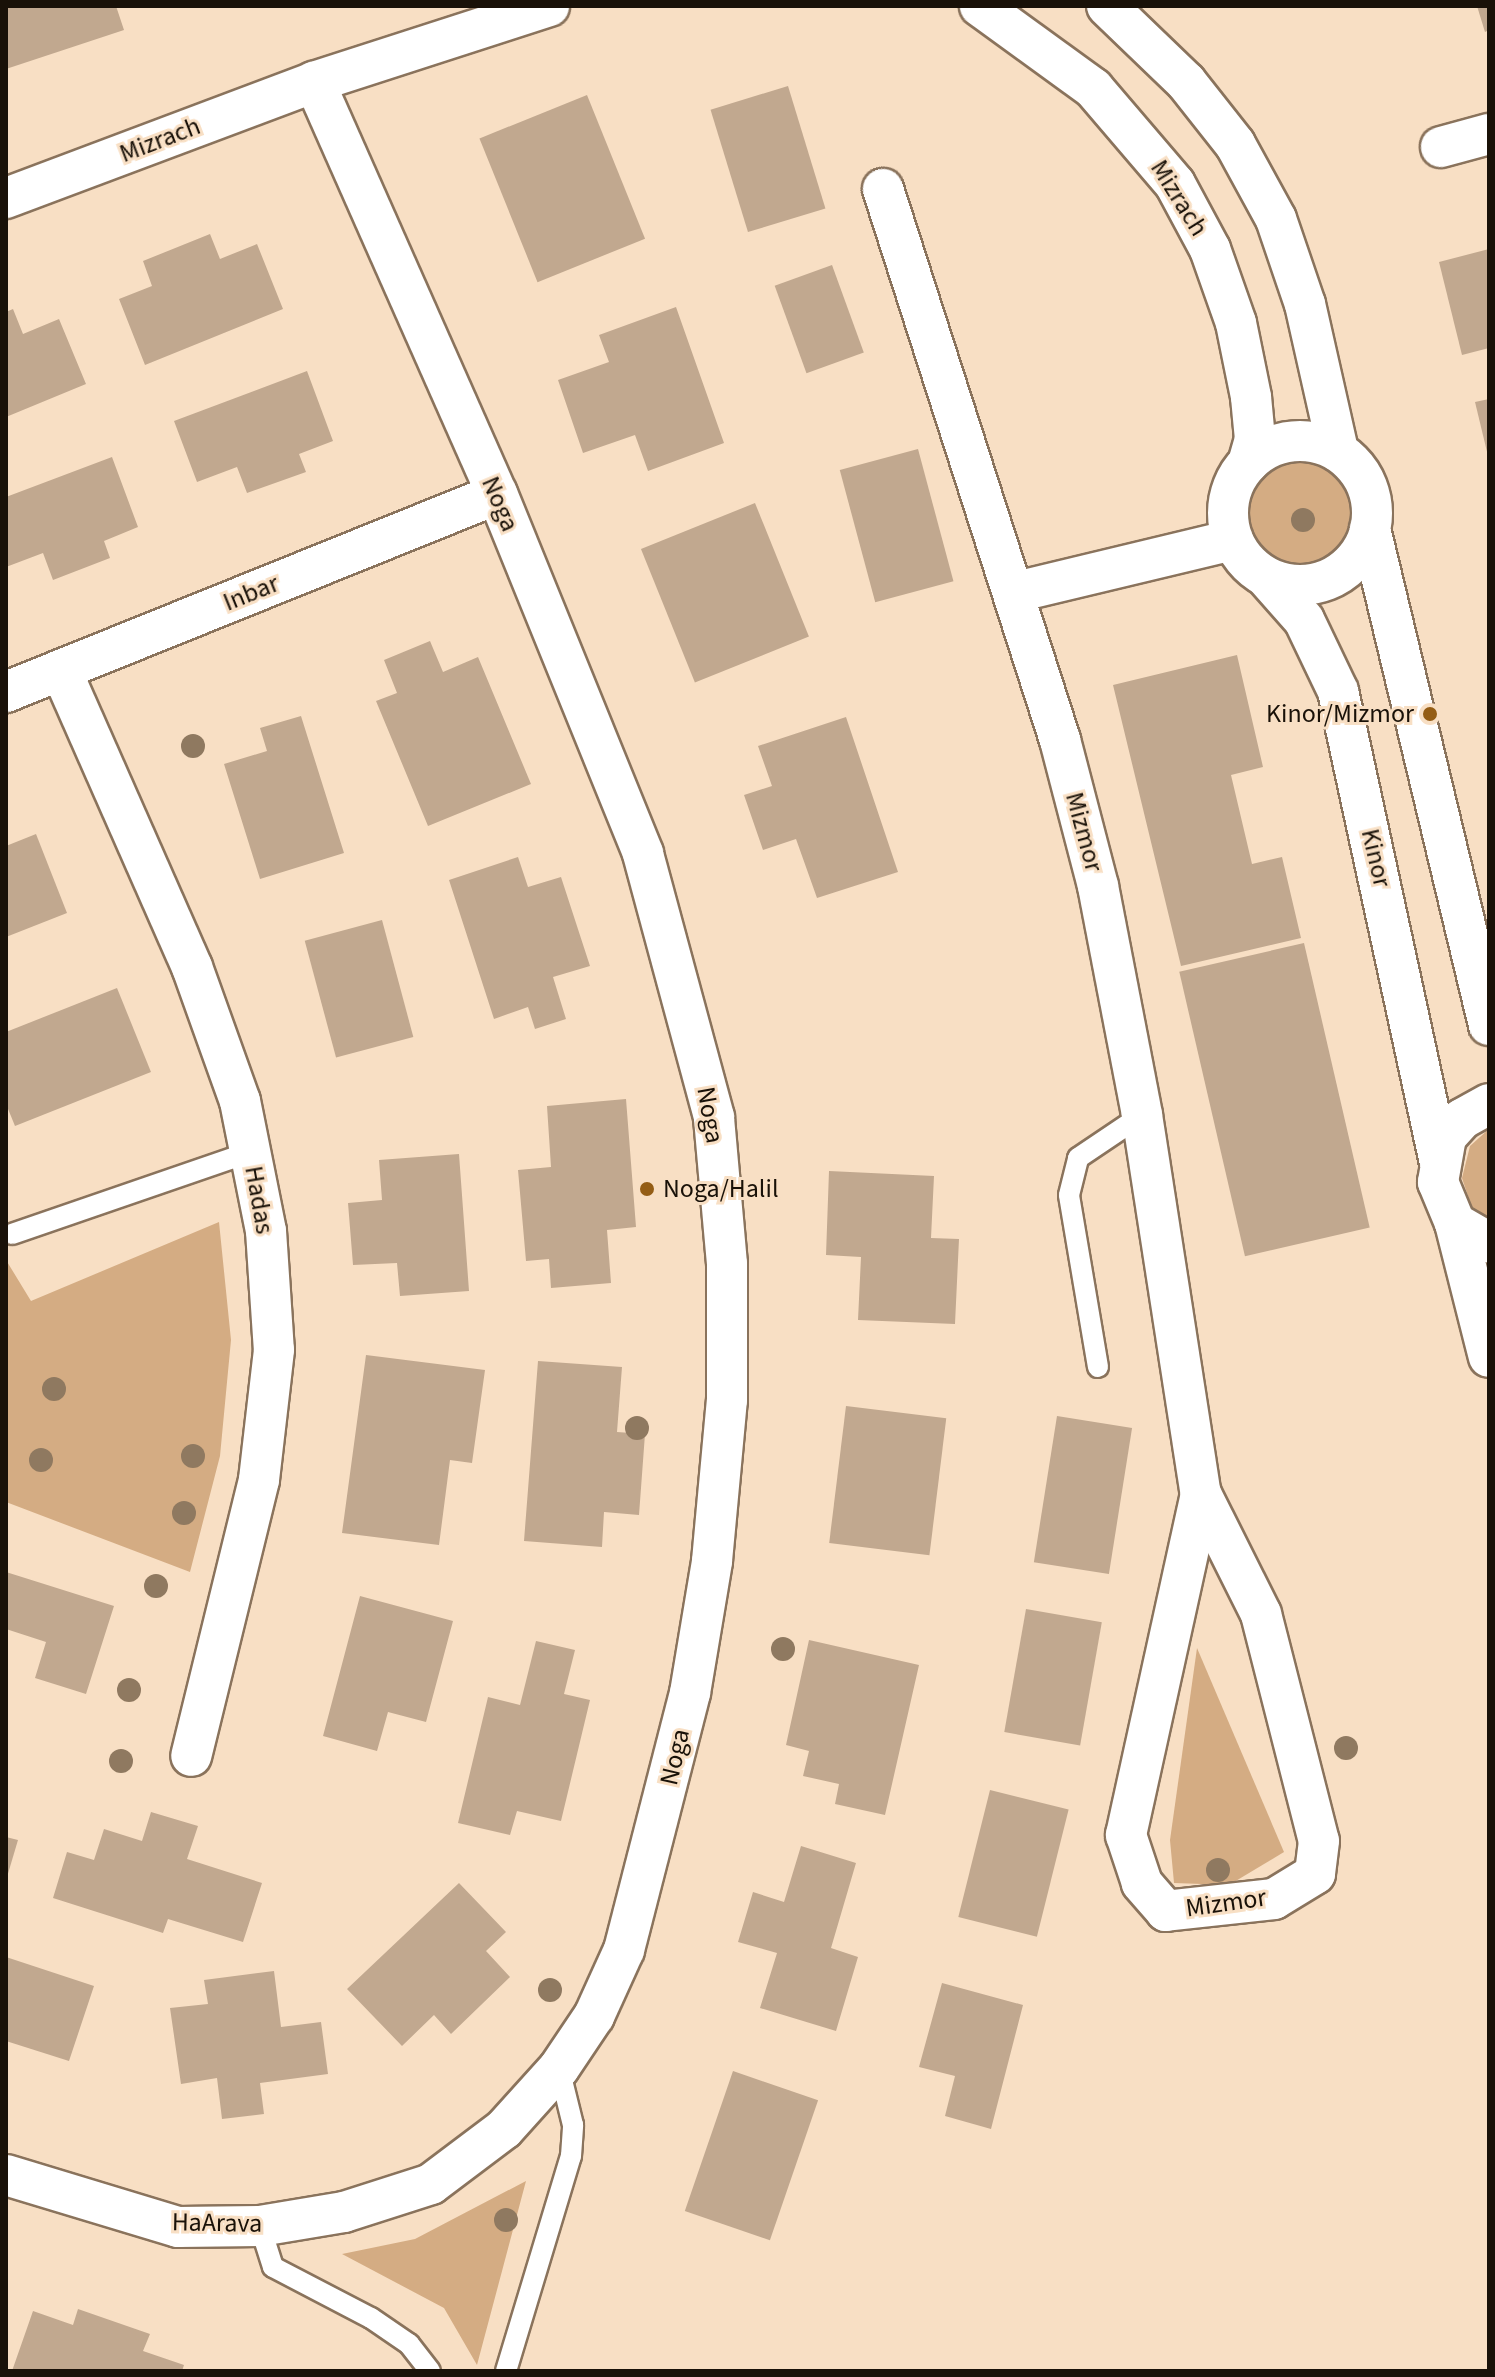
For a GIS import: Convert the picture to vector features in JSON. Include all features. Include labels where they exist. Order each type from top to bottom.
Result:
[{"type":"street","name":"Mizrach","points":[[6,198],[314,82],[496,6]]},
{"type":"street","name":"Mizrach","points":[[314,82],[549,6]]},
{"type":"street","name":"Mizrach","points":[[980,6],[1093,88],[1175,184],[1210,249],[1236,323],[1251,397],[1255,439],[1248,463]]},
{"type":"street","points":[[1107,6],[1186,82],[1235,144],[1276,219],[1305,304],[1338,451],[1367,485],[1370,529],[1489,1025]]},
{"type":"street","name":"Noga","points":[[314,82],[497,494],[643,853],[714,1117],[727,1264],[727,1400],[712,1561],[690,1693],[624,1950],[594,2016],[559,2068],[504,2129],[431,2184]]},
{"type":"street","points":[[1441,147],[1489,134]]},
{"type":"street","name":"Mizmor","points":[[883,189],[1016,592],[1098,886],[1142,1115],[1201,1494],[1261,1614],[1319,1841],[1315,1874],[1274,1899],[1166,1911],[1142,1883],[1126,1835],[1201,1494]]},
{"type":"street","points":[[1338,451],[1291,441],[1248,463],[1229,499],[1233,540],[1246,562],[1266,577],[1309,585],[1330,579],[1349,567],[1370,529]]},
{"type":"street","name":"Inbar","points":[[6,692],[497,494]]},
{"type":"street","points":[[1016,592],[1233,540]]},
{"type":"street","name":"Kinor","points":[[1266,577],[1304,620],[1338,691],[1439,1159],[1438,1182],[1455,1223]]},
{"type":"street","name":"Hadas","points":[[61,670],[192,967],[240,1101],[266,1231],[274,1350],[259,1480],[191,1756]]},
{"type":"street","points":[[1439,1159],[1462,1119],[1489,1104]]},
{"type":"street","points":[[1455,1223],[1489,1243]]},
{"type":"street","points":[[1455,1223],[1489,1357]]},
{"type":"street","name":"HaArava","points":[[6,2175],[178,2227],[260,2226],[344,2212],[431,2184]]},
{"type":"lane","points":[[1098,1367],[1069,1195],[1078,1158],[1142,1115]]},
{"type":"lane","points":[[12,1234],[250,1152]]},
{"type":"lane","points":[[506,2371],[571,2156],[573,2125],[559,2068]]},
{"type":"lane","points":[[260,2226],[273,2267],[298,2285],[371,2318],[409,2344],[430,2371]]},
{"type":"shaded area","points":[[1299,459],[1319,463],[1336,475],[1348,492],[1352,512],[1348,532],[1336,549],[1319,561],[1299,565],[1279,561],[1262,549],[1250,532],[1246,512],[1250,492],[1262,475],[1279,463]]},
{"type":"shaded area","points":[[1489,1129],[1489,1221],[1472,1208],[1462,1178],[1470,1146]]},
{"type":"shaded area","points":[[219,1222],[231,1340],[220,1456],[190,1572],[6,1502],[6,1260],[31,1301]]},
{"type":"shaded area","points":[[1197,1648],[1284,1852],[1229,1885],[1174,1883],[1170,1840]]},
{"type":"shaded area","points":[[526,2181],[477,2365],[444,2308],[342,2254],[415,2239]]},
{"type":"building","points":[[6,6],[116,6],[124,30],[6,69]]},
{"type":"building","points":[[1477,6],[1489,6],[1489,30],[1485,32]]},
{"type":"building","points":[[788,86],[825,208],[748,232],[711,110]]},
{"type":"building","points":[[587,95],[645,239],[538,282],[479,138]]},
{"type":"building","points":[[210,234],[220,259],[257,244],[283,309],[145,365],[119,299],[152,286],[143,261]]},
{"type":"building","points":[[1489,249],[1489,348],[1462,355],[1439,262]]},
{"type":"building","points":[[832,265],[864,352],[806,373],[775,286]]},
{"type":"building","points":[[676,307],[724,443],[648,471],[635,435],[583,453],[558,380],[609,362],[599,335]]},
{"type":"building","points":[[13,309],[23,334],[59,319],[86,384],[6,417],[6,312]]},
{"type":"building","points":[[307,371],[333,441],[299,454],[306,472],[247,493],[237,467],[197,482],[174,421]]},
{"type":"building","points":[[1489,399],[1489,456],[1488,456],[1475,402]]},
{"type":"building","points":[[918,449],[953,581],[875,602],[840,470]]},
{"type":"building","points":[[112,457],[138,527],[104,541],[110,558],[53,580],[43,553],[6,567],[6,497]]},
{"type":"building","points":[[755,503],[809,637],[695,683],[641,549]]},
{"type":"building","points":[[430,641],[443,672],[478,657],[531,784],[428,826],[376,701],[397,693],[384,660]]},
{"type":"building","points":[[1237,655],[1263,767],[1231,775],[1252,864],[1282,857],[1301,938],[1181,966],[1113,685]]},
{"type":"building","points":[[301,716],[344,853],[260,879],[224,764],[267,751],[260,728]]},
{"type":"building","points":[[846,717],[898,872],[817,898],[796,839],[763,850],[744,795],[772,786],[758,746]]},
{"type":"building","points":[[36,834],[67,913],[6,937],[6,846]]},
{"type":"building","points":[[518,857],[528,887],[561,877],[590,966],[553,977],[566,1019],[535,1029],[528,1007],[494,1019],[449,880]]},
{"type":"building","points":[[382,920],[413,1037],[336,1058],[305,941]]},
{"type":"building","points":[[1304,943],[1370,1228],[1245,1256],[1179,972]]},
{"type":"building","points":[[117,988],[151,1072],[15,1126],[6,1104],[6,1032]]},
{"type":"building","points":[[626,1099],[636,1227],[607,1230],[611,1283],[551,1288],[549,1259],[526,1261],[518,1170],[551,1167],[547,1106]]},
{"type":"building","points":[[459,1154],[469,1291],[400,1296],[397,1263],[353,1265],[348,1203],[382,1200],[379,1160]]},
{"type":"building","points":[[829,1171],[934,1176],[931,1238],[959,1239],[955,1324],[858,1320],[861,1257],[826,1255]]},
{"type":"building","points":[[366,1355],[485,1370],[472,1463],[450,1460],[439,1545],[342,1533]]},
{"type":"building","points":[[538,1361],[622,1367],[617,1432],[645,1434],[639,1515],[604,1512],[602,1547],[524,1541]]},
{"type":"building","points":[[846,1406],[946,1418],[929,1555],[829,1543]]},
{"type":"building","points":[[1057,1416],[1132,1428],[1109,1574],[1034,1562]]},
{"type":"building","points":[[6,1572],[114,1606],[86,1694],[35,1678],[46,1642],[6,1629]]},
{"type":"building","points":[[360,1596],[453,1621],[426,1722],[388,1712],[377,1751],[323,1736]]},
{"type":"building","points":[[1026,1609],[1102,1622],[1080,1745],[1004,1732]]},
{"type":"building","points":[[809,1640],[919,1665],[885,1815],[835,1804],[839,1784],[803,1776],[809,1751],[786,1745]]},
{"type":"building","points":[[536,1641],[575,1650],[564,1694],[590,1700],[561,1821],[517,1811],[510,1835],[458,1823],[488,1697],[520,1705]]},
{"type":"building","points":[[990,1790],[1069,1810],[1037,1937],[958,1917]]},
{"type":"building","points":[[151,1812],[198,1826],[187,1859],[262,1883],[243,1942],[168,1919],[163,1933],[53,1898],[67,1852],[94,1860],[104,1829],[142,1841]]},
{"type":"building","points":[[6,1837],[18,1840],[7,1877],[6,1877]]},
{"type":"building","points":[[801,1846],[856,1863],[831,1948],[858,1957],[836,2031],[760,2008],[777,1953],[738,1942],[753,1892],[784,1902]]},
{"type":"building","points":[[459,1883],[506,1932],[486,1951],[510,1977],[451,2034],[434,2015],[402,2046],[347,1989]]},
{"type":"building","points":[[6,1957],[94,1986],[69,2061],[6,2041]]},
{"type":"building","points":[[274,1971],[281,2027],[321,2022],[328,2074],[260,2083],[264,2114],[222,2119],[217,2078],[181,2084],[170,2008],[208,2004],[204,1980]]},
{"type":"building","points":[[942,1983],[1023,2005],[991,2129],[945,2116],[955,2076],[919,2067]]},
{"type":"building","points":[[733,2071],[818,2100],[770,2240],[685,2211]]},
{"type":"building","points":[[78,2309],[150,2334],[143,2351],[184,2365],[182,2371],[12,2371],[33,2311],[73,2325]]},
{"type":"place","name":"Kinor/Mizmor","points":[[1430,714]]},
{"type":"place","name":"Noga/Halil","points":[[647,1189]]}]
